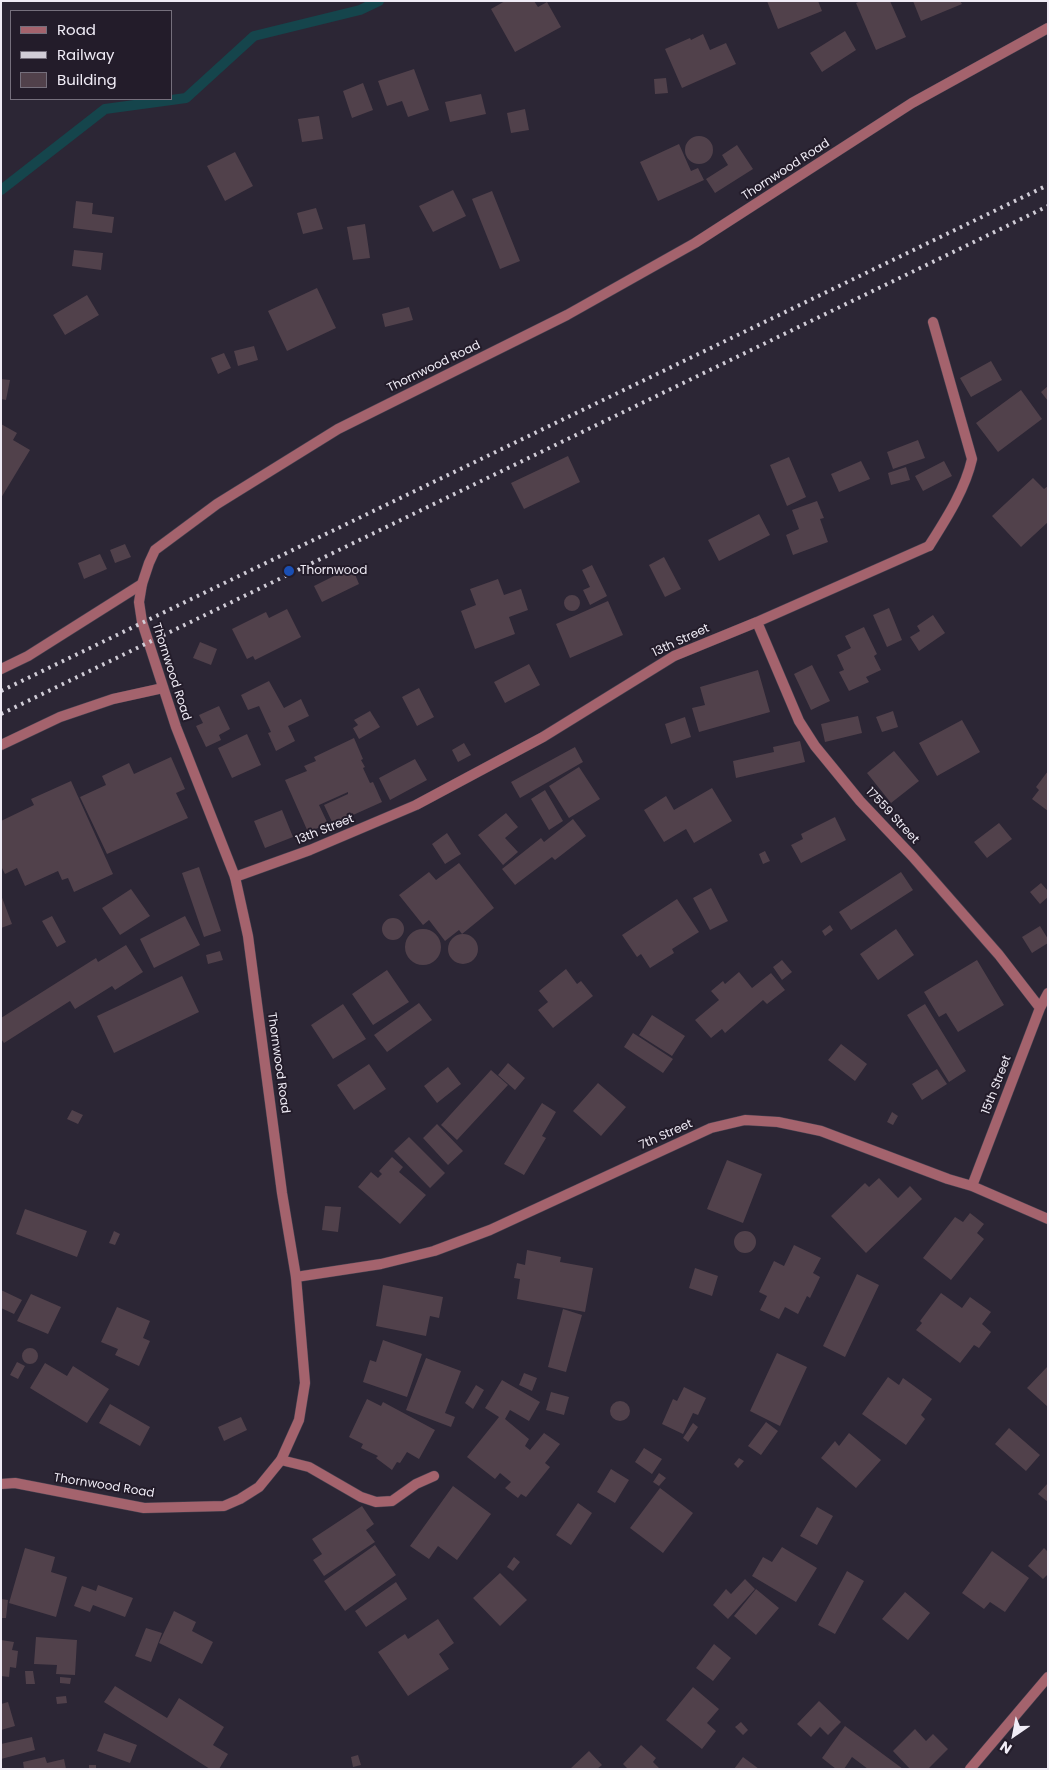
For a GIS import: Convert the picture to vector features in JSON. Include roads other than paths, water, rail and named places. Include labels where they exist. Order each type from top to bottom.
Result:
[{"type":"street","name":"Thornwood Road","points":[[1,1484],[15,1483],[144,1508],[224,1506],[240,1499],[259,1486],[281,1460],[298,1420],[305,1383],[296,1276],[282,1193],[248,936],[236,877],[176,727],[142,622],[140,602],[142,584],[155,550],[217,504],[338,429],[576,310],[695,243],[912,103],[1048,28]]},
{"type":"street","name":"13th Street","points":[[236,877],[310,850],[416,805],[543,736],[674,656],[757,622],[929,546],[946,520],[969,474],[972,459],[932,322]]},
{"type":"street","points":[[1,669],[28,656],[142,584]]},
{"type":"street","name":"17559 Street","points":[[757,622],[799,721],[815,746],[860,801],[913,857],[999,954],[1040,1008]]},
{"type":"street","points":[[1,744],[60,717],[113,699],[163,688]]},
{"type":"street","name":"15th Street","points":[[972,1186],[1040,1008],[1048,993]]},
{"type":"street","name":"7th Street","points":[[296,1276],[380,1264],[434,1251],[490,1230],[711,1128],[745,1120],[778,1122],[821,1131],[948,1179],[972,1186],[1048,1220]]},
{"type":"street","points":[[281,1460],[309,1467],[361,1497],[376,1502],[392,1501],[416,1484],[434,1476]]},
{"type":"street","points":[[970,1769],[1048,1678]]},
{"type":"waterway","points":[[172,100],[186,98],[254,36],[360,10],[379,1]]},
{"type":"waterway","points":[[1,190],[105,109],[171,100]]},
{"type":"railway","points":[[1,691],[1048,185]]},
{"type":"railway","points":[[1,714],[1048,206]]},
{"type":"place","name":"Thornwood","points":[[289,571]]}]
